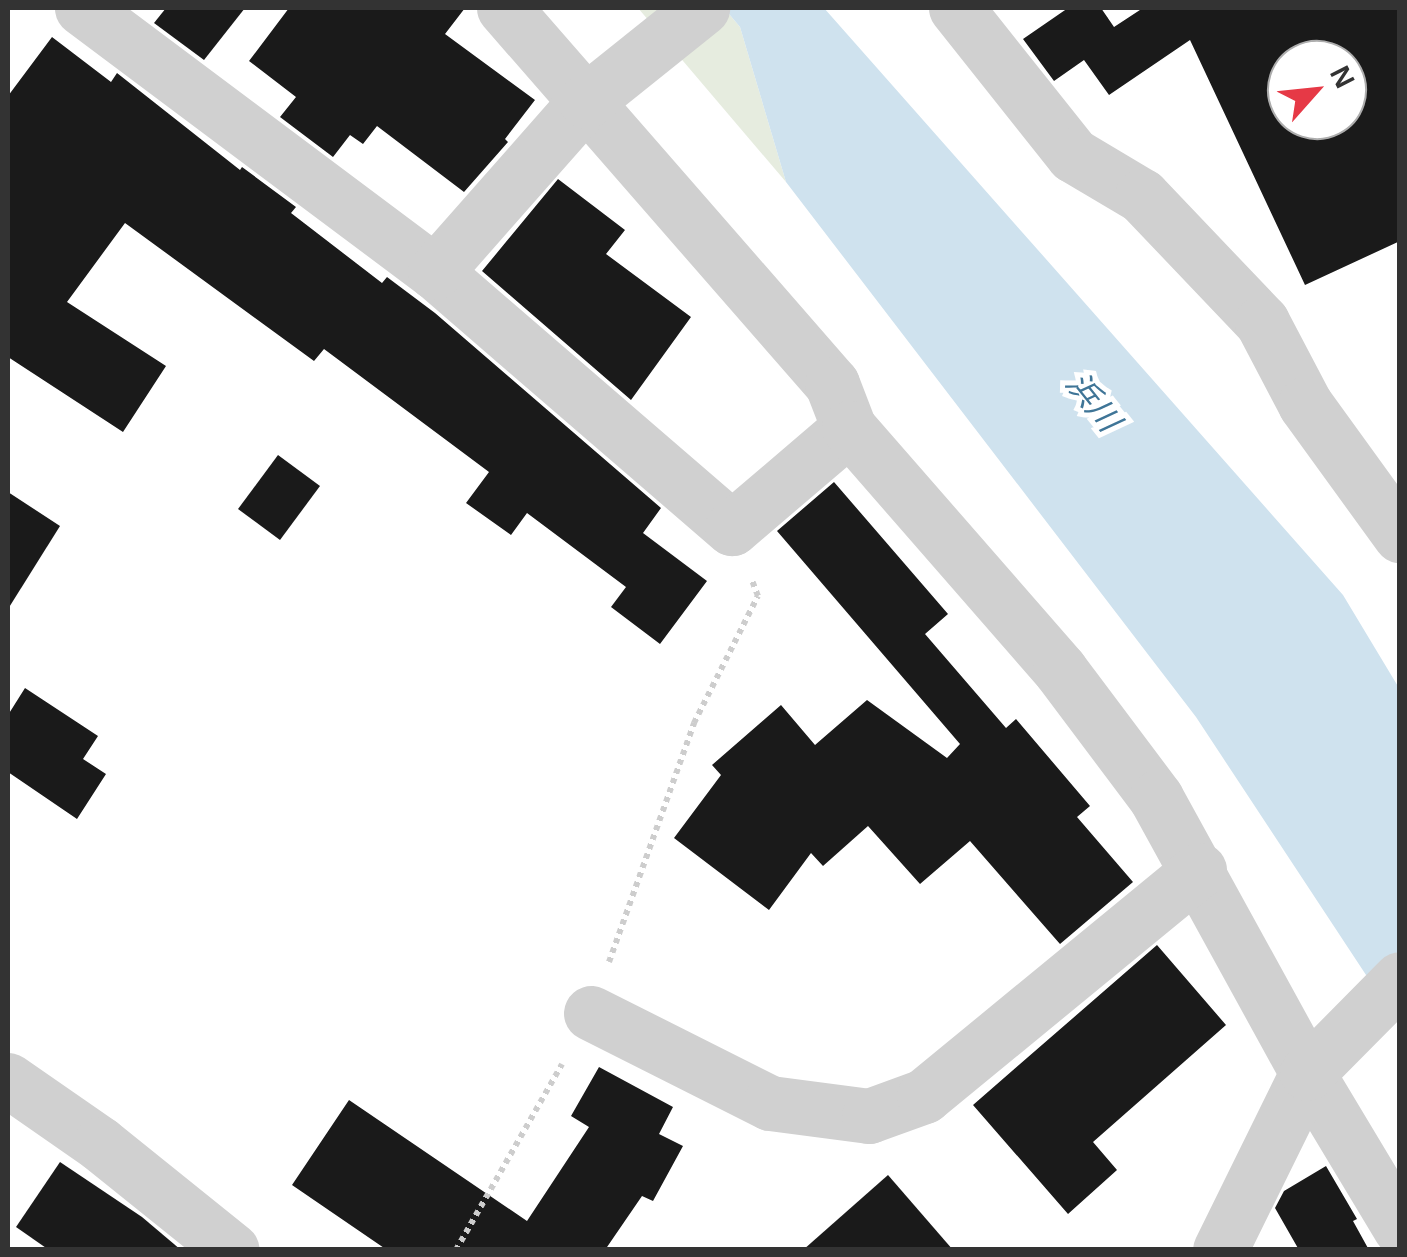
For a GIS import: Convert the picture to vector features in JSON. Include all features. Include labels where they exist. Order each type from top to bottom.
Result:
[{"type":"street","points":[[82,8],[435,272],[732,528],[848,428]]},
{"type":"street","points":[[504,8],[832,384],[848,428],[1060,670],[1156,798],[1306,1073],[1400,1228]]},
{"type":"street","points":[[435,272],[586,100],[702,8]]},
{"type":"street","points":[[956,8],[1073,155],[1142,196],[1262,322],[1305,404],[1400,535]]},
{"type":"street","points":[[591,1013],[770,1103],[869,1116],[924,1096],[1198,870]]},
{"type":"street","points":[[1220,1250],[1306,1073],[1400,979]]},
{"type":"street","points":[[8,1080],[100,1144],[232,1250]]},
{"type":"path","points":[[456,1250],[591,1013],[694,723],[758,596],[732,528]]},
{"type":"shaded area","points":[[638,8],[724,8],[740,27],[786,182]]},
{"type":"water","name":"浜川","points":[[724,8],[824,8],[1343,595],[1399,688],[1399,1025],[1196,717],[786,182],[740,27]]},
{"type":"building","points":[[166,8],[245,8],[204,60],[154,23]]},
{"type":"building","points":[[289,8],[465,8],[445,34],[535,100],[505,139],[508,142],[464,192],[377,126],[363,144],[350,135],[333,157],[280,117],[296,97],[249,61]]},
{"type":"building","points":[[1068,8],[1101,8],[1114,27],[1143,8],[1400,8],[1400,241],[1305,285],[1190,40],[1109,95],[1084,60],[1054,81],[1023,39]]},
{"type":"building","points":[[52,37],[111,82],[117,73],[240,170],[242,167],[296,207],[291,213],[382,283],[387,277],[435,313],[661,508],[643,533],[707,581],[660,644],[611,607],[626,587],[527,513],[511,535],[466,503],[489,472],[324,349],[314,361],[125,223],[67,302],[166,366],[123,432],[8,357],[8,96]]},
{"type":"building","points":[[558,179],[625,230],[606,254],[691,317],[631,400],[482,271]]},
{"type":"building","points":[[278,455],[320,486],[280,540],[238,509]]},
{"type":"building","points":[[834,482],[948,614],[925,634],[1006,728],[1016,719],[1090,806],[1077,817],[1133,882],[1060,944],[970,841],[920,884],[868,826],[823,866],[811,853],[769,910],[674,838],[721,775],[712,765],[781,705],[815,745],[867,700],[947,758],[960,744],[777,531]]},
{"type":"building","points":[[8,492],[60,526],[8,609]]},
{"type":"building","points":[[25,688],[98,736],[83,759],[106,774],[77,819],[8,772],[8,715]]},
{"type":"building","points":[[1157,945],[1226,1025],[1093,1142],[1117,1170],[1068,1214],[973,1105]]},
{"type":"building","points":[[599,1067],[673,1107],[659,1134],[683,1146],[653,1201],[642,1196],[605,1250],[387,1250],[292,1185],[349,1100],[527,1221],[589,1127],[571,1116]]},
{"type":"building","points":[[60,1162],[142,1217],[181,1250],[49,1250],[16,1227]]},
{"type":"building","points":[[1326,1166],[1357,1219],[1353,1221],[1369,1250],[1299,1250],[1275,1208],[1284,1191]]},
{"type":"building","points":[[888,1175],[953,1250],[803,1250]]}]
